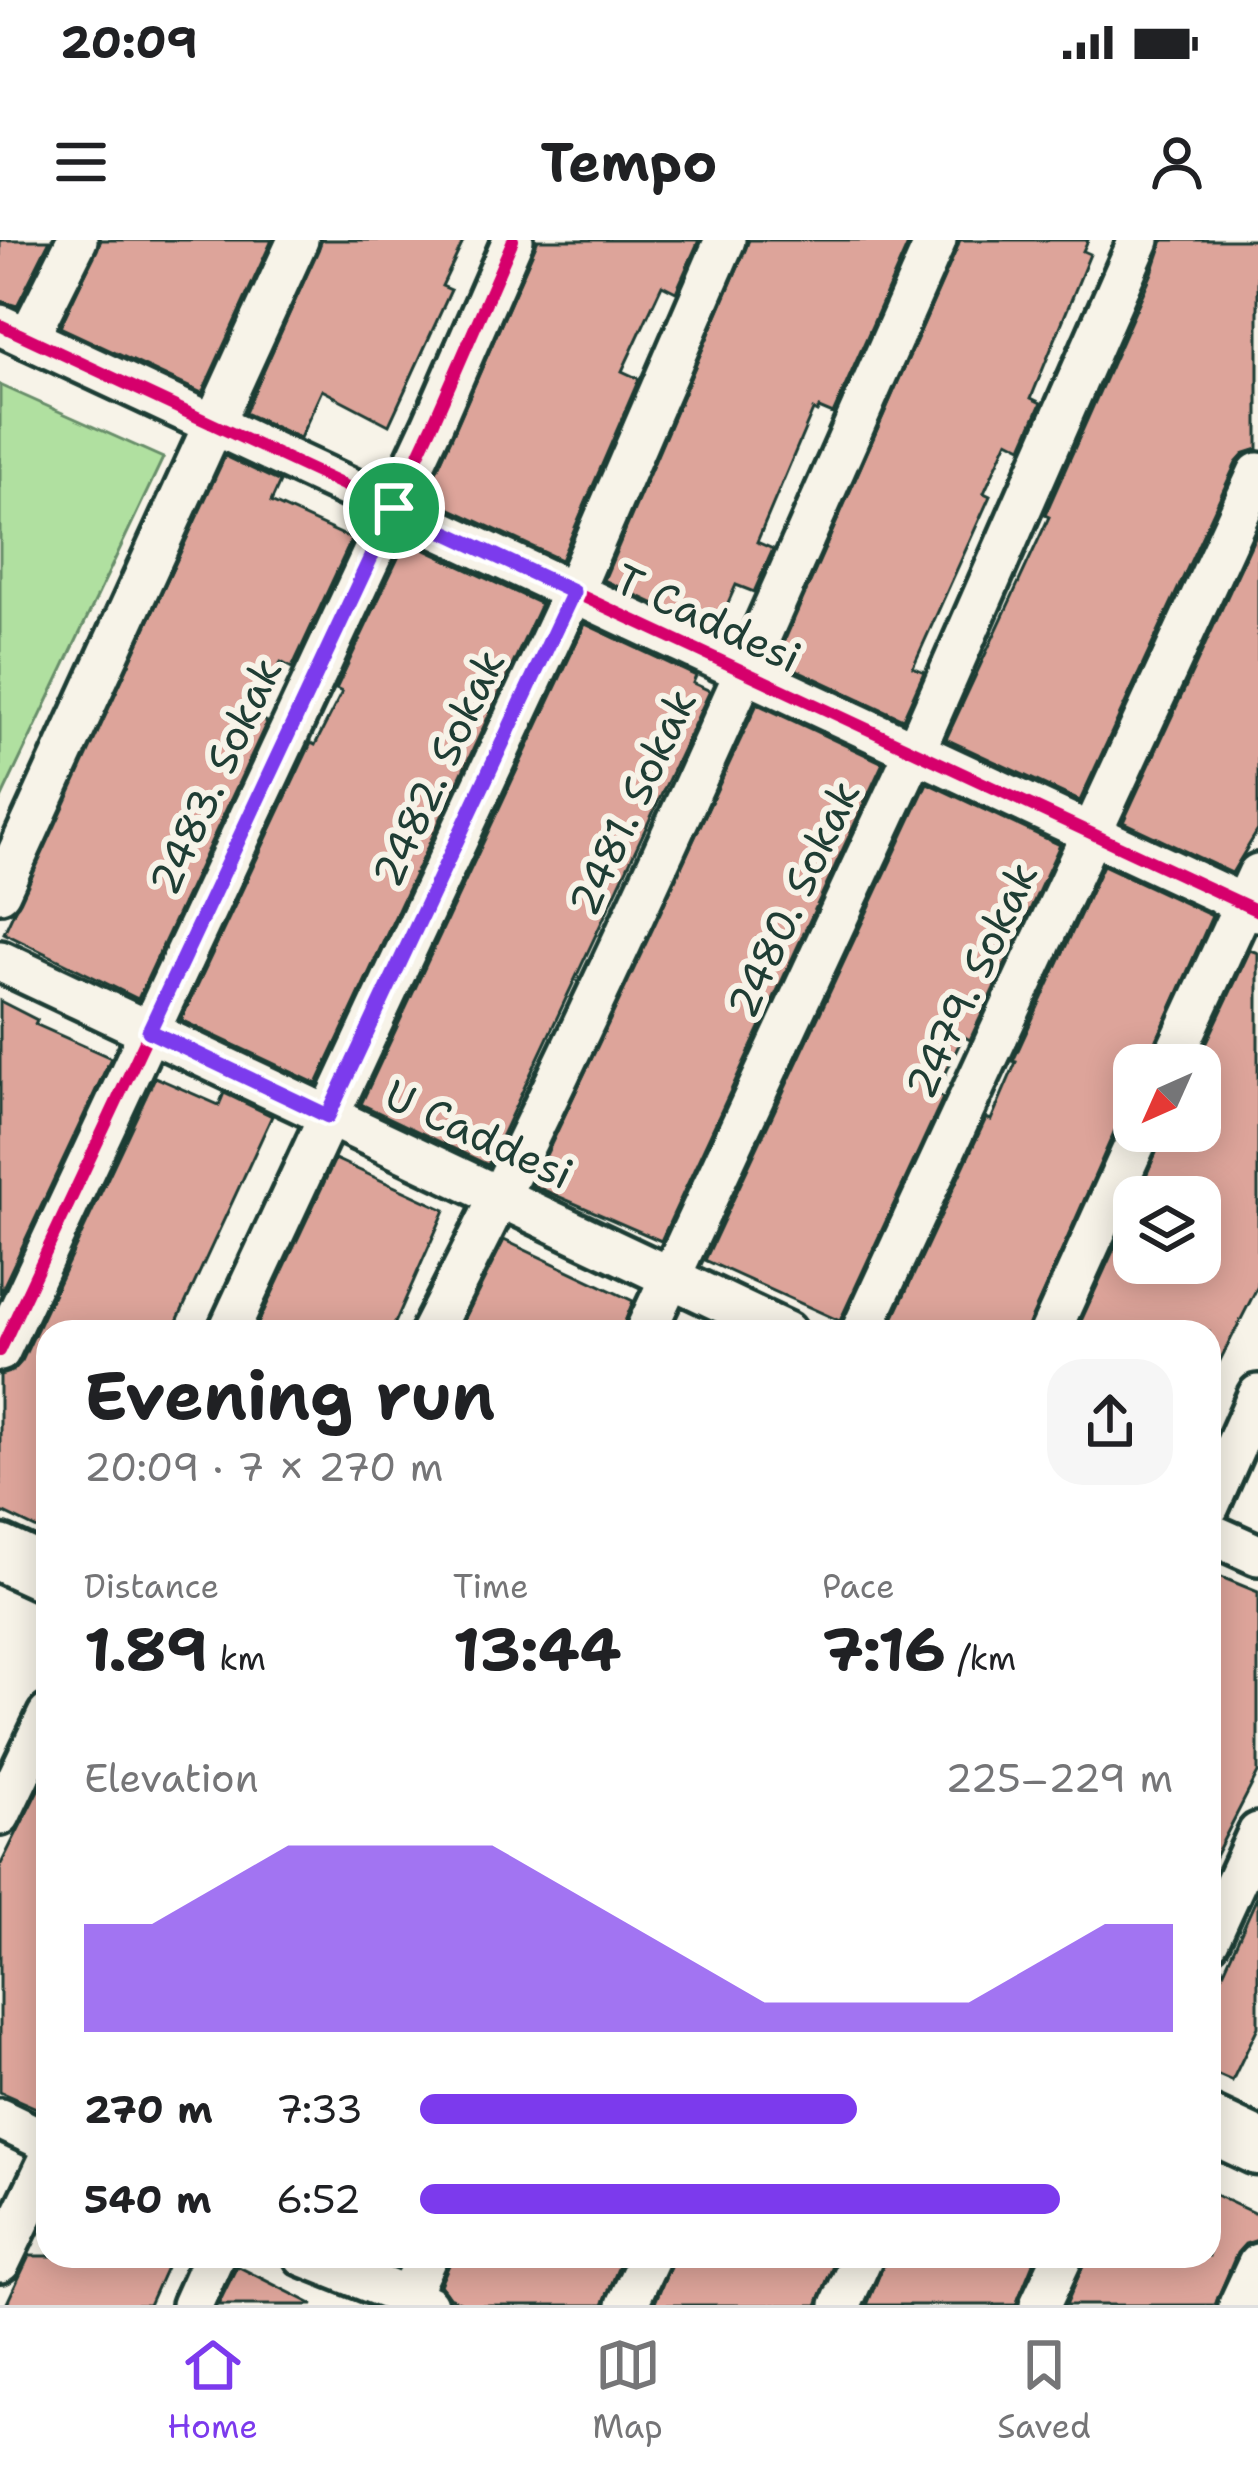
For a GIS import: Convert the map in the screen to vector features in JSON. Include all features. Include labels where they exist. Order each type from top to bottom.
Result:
[{"type":"main road","points":[[0,1553],[36,1570]]},
{"type":"main road","points":[[1221,2130],[1258,2147]]},
{"type":"street","points":[[14,332],[76,240]]},
{"type":"street","points":[[0,892],[298,240]]},
{"type":"street","name":"2483. Sokak","points":[[0,1351],[394,508],[513,240]]},
{"type":"street","name":"2482. Sokak","points":[[233,1320],[573,592],[725,240]]},
{"type":"street","name":"2481. Sokak","points":[[437,1320],[501,1198],[745,671],[936,240]]},
{"type":"street","name":"2480. Sokak","points":[[651,1320],[915,751],[1138,240]]},
{"type":"street","name":"T Caddesi","points":[[14,332],[1092,833],[1253,896]]},
{"type":"street","name":"2479. Sokak","points":[[867,1320],[1258,473]]},
{"type":"street","points":[[1180,1044],[1253,896]]},
{"type":"street","name":"U Caddesi","points":[[0,961],[760,1320]]},
{"type":"street","points":[[1055,1320],[1131,1152]]},
{"type":"street","points":[[1221,1479],[1258,1395]]},
{"type":"street","points":[[1221,1538],[1258,1555]]},
{"type":"street","points":[[0,1815],[36,1739]]},
{"type":"street","points":[[1221,1914],[1258,1833]]},
{"type":"street","points":[[0,2120],[36,2136]]},
{"type":"street","points":[[0,2262],[36,2187]]},
{"type":"street","points":[[1239,2305],[1258,2264]]},
{"type":"street","points":[[192,2305],[209,2268]]},
{"type":"street","points":[[332,2268],[413,2302],[423,2268]]},
{"type":"street","points":[[627,2305],[644,2268]]},
{"type":"street","points":[[841,2305],[858,2268]]},
{"type":"street","points":[[1040,2305],[1057,2268]]},
{"type":"green space","points":[[0,385],[163,458],[0,801]]},
{"type":"building","points":[[0,240],[50,240],[17,306],[0,301]]},
{"type":"building","points":[[101,240],[272,240],[202,393],[60,327]]},
{"type":"building","points":[[322,240],[464,240],[442,286],[451,290],[389,425],[322,390],[300,438],[245,413]]},
{"type":"building","points":[[538,240],[699,240],[676,292],[662,285],[622,371],[639,379],[561,560],[425,497]]},
{"type":"building","points":[[749,240],[910,240],[833,414],[813,410],[757,542],[773,549],[754,592],[736,585],[715,632],[604,580]]},
{"type":"building","points":[[960,240],[1088,240],[1083,251],[1090,254],[1031,398],[1041,403],[1022,447],[1008,440],[984,493],[990,496],[913,667],[924,672],[903,719],[776,660]]},
{"type":"building","points":[[1163,240],[1258,240],[1258,449],[1245,453],[1236,463],[1080,801],[946,739],[1049,517],[1045,515]]},
{"type":"building","points":[[225,456],[280,482],[271,502],[352,539],[292,668],[281,662],[258,717],[267,722],[138,999],[4,933]]},
{"type":"building","points":[[1258,530],[1258,830],[1232,873],[1123,822]]},
{"type":"building","points":[[406,541],[541,604],[317,1084],[181,1020],[311,743],[315,745],[342,692],[336,689]]},
{"type":"building","points":[[585,624],[696,676],[693,683],[710,691],[488,1165],[361,1104]]},
{"type":"building","points":[[757,704],[883,763],[661,1241],[532,1185]]},
{"type":"building","points":[[927,783],[1060,845],[970,1040],[963,1036],[936,1094],[943,1098],[840,1320],[705,1260]]},
{"type":"building","points":[[1103,865],[1212,916],[1155,1044],[1113,1044],[1113,1135],[1031,1320],[893,1320],[986,1118],[991,1120]]},
{"type":"building","points":[[1250,950],[1258,953],[1258,1286],[1221,1358],[1221,1320],[1081,1320],[1113,1251],[1113,1284],[1221,1284],[1221,1176],[1146,1176],[1156,1152],[1221,1152],[1221,1044],[1206,1044]]},
{"type":"building","points":[[0,1001],[37,1020],[35,1024],[111,1058],[0,1294]]},
{"type":"building","points":[[155,1077],[219,1105],[224,1093],[272,1116],[178,1320],[41,1320]]},
{"type":"building","points":[[335,1159],[445,1210],[396,1320],[260,1320]]},
{"type":"building","points":[[504,1240],[633,1301],[626,1320],[464,1320]]},
{"type":"building","points":[[36,1331],[36,1528],[0,1511],[0,1375],[13,1371]]},
{"type":"building","points":[[1221,1577],[1258,1592],[1258,1773],[1221,1845]]},
{"type":"building","points":[[36,1794],[36,2108],[0,2092],[0,1866]]},
{"type":"building","points":[[1258,1895],[1258,2027],[1232,2081],[1221,2076],[1221,1977]]},
{"type":"building","points":[[1221,2198],[1258,2215],[1258,2240],[1237,2253],[1215,2305],[1066,2305],[1082,2268],[1221,2268]]},
{"type":"building","points":[[29,2256],[36,2256],[36,2268],[166,2268],[149,2305],[6,2305]]},
{"type":"building","points":[[236,2268],[241,2268],[314,2305],[218,2305]]},
{"type":"building","points":[[448,2268],[618,2268],[603,2305],[467,2305],[449,2297],[440,2285]]},
{"type":"building","points":[[669,2268],[832,2268],[817,2305],[654,2305]]},
{"type":"building","points":[[882,2268],[1031,2268],[1016,2305],[867,2305]]},
{"type":"cycle path","points":[[0,1351],[432,426],[513,240]]},
{"type":"cycle path","points":[[0,325],[1258,911]]},
{"type":"route","points":[[394,508],[573,592],[328,1116],[149,1031],[394,508]]}]
